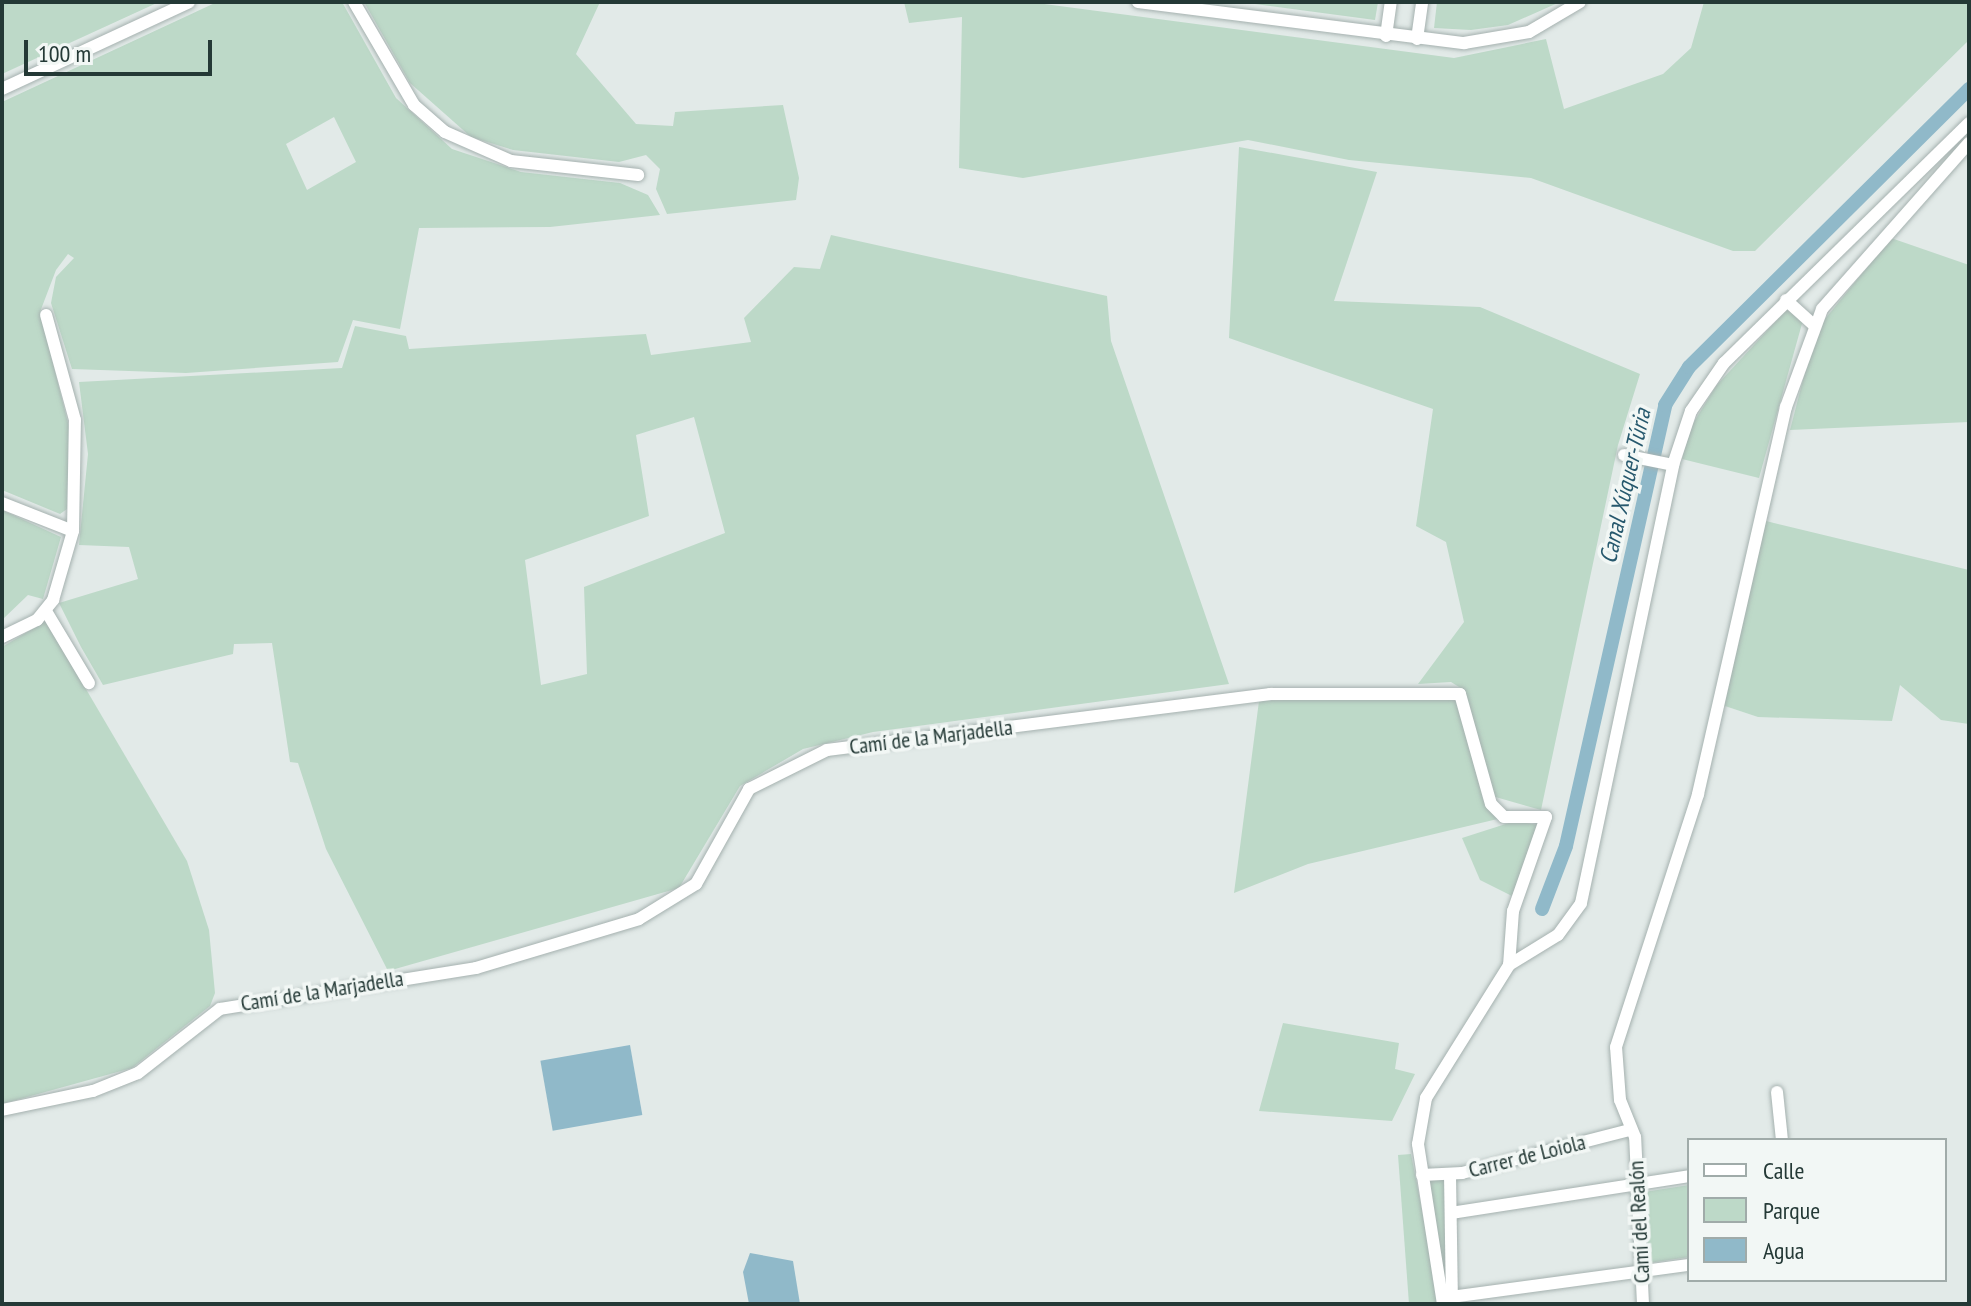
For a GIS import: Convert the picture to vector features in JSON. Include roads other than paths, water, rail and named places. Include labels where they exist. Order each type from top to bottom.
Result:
[{"type":"street","points":[[2,89],[189,2]]},
{"type":"street","points":[[354,2],[414,105],[445,132],[511,161],[638,175]]},
{"type":"street","points":[[1138,2],[1386,36],[1499,40],[1529,32],[1580,2]]},
{"type":"street","points":[[1386,36],[1391,2]]},
{"type":"street","points":[[1417,39],[1422,2]]},
{"type":"street","points":[[1449,1302],[1418,1144],[1426,1098],[1509,965],[1558,935],[1581,903],[1673,465],[1705,388],[1786,300],[1969,123]]},
{"type":"street","points":[[1786,300],[1813,324],[1944,167],[1969,143]]},
{"type":"street","points":[[1934,157],[1944,167]]},
{"type":"street","points":[[2,637],[46,611],[73,531],[75,420],[46,315]]},
{"type":"street","name":"Camí del Realón","points":[[1643,1304],[1638,1182],[1616,1047],[1680,859],[1768,478],[1813,324]]},
{"type":"street","points":[[1625,455],[1673,465]]},
{"type":"street","points":[[2,503],[73,531]]},
{"type":"street","points":[[46,611],[89,683]]},
{"type":"street","name":"Camí de la Marjadella","points":[[2,1110],[93,1091],[138,1073],[220,1009],[476,968],[639,919],[696,884],[749,789],[799,761],[870,741],[1270,694],[1446,690],[1468,703],[1491,804],[1504,817],[1546,817],[1513,911],[1509,965]]},
{"type":"street","points":[[1777,1092],[1782,1138]]},
{"type":"street","name":"Carrer de Loiola","points":[[1422,1175],[1450,1175],[1630,1130]]},
{"type":"street","points":[[1449,1302],[1450,1175]]},
{"type":"street","points":[[1451,1213],[1687,1176]]},
{"type":"street","points":[[1449,1302],[1687,1265]]},
{"type":"water","points":[[630,1045],[642,1115],[553,1131],[540,1061]]},
{"type":"water","points":[[750,1253],[793,1261],[800,1304],[749,1304],[743,1272]]},
{"type":"waterway","name":"Canal Xúquer-Túria","points":[[1542,909],[1566,846],[1665,405],[1689,367],[1969,89]]}]
